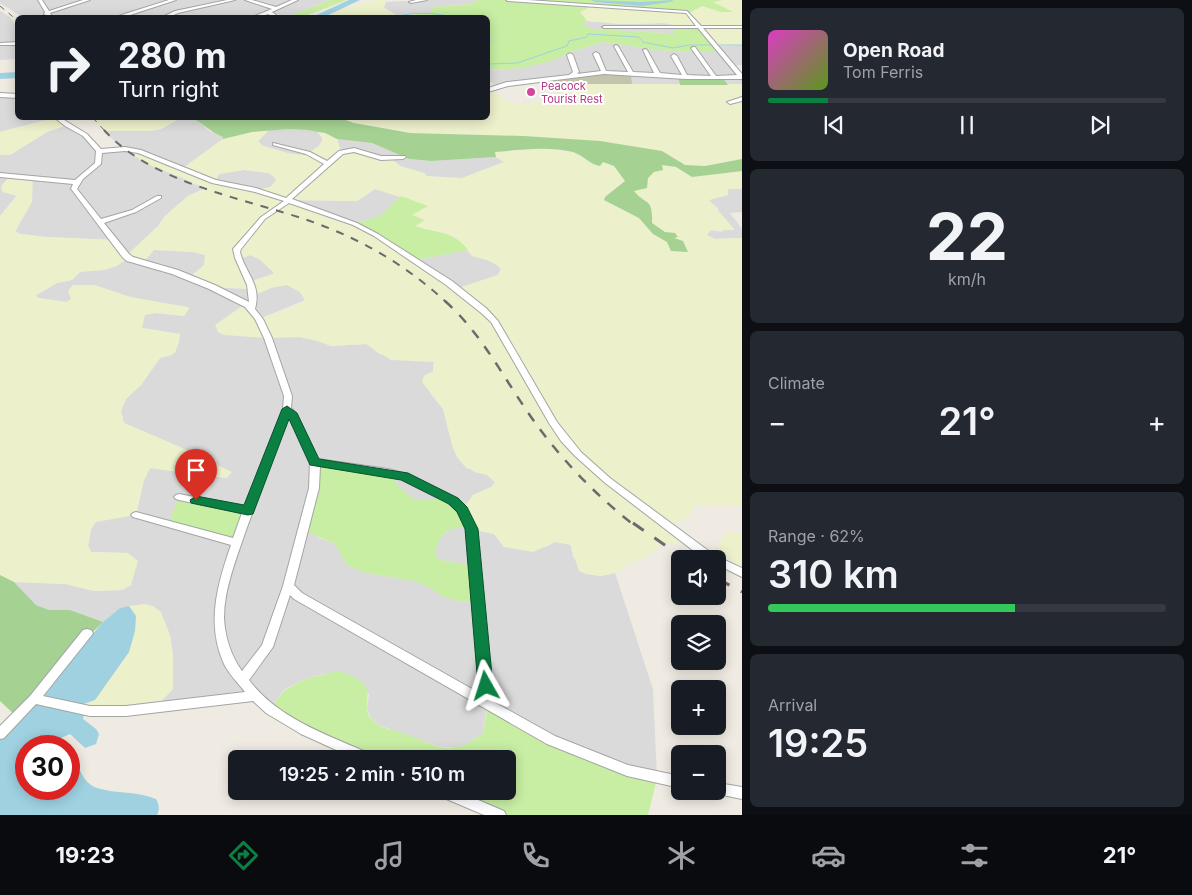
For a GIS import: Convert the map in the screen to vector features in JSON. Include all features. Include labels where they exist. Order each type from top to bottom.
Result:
[{"type":"street","points":[[41,0],[48,15]]},
{"type":"street","points":[[46,13],[88,0]]},
{"type":"street","points":[[122,15],[159,1],[174,0]]},
{"type":"street","points":[[170,15],[233,0]]},
{"type":"street","points":[[247,0],[277,9]]},
{"type":"street","points":[[261,15],[296,0]]},
{"type":"street","points":[[411,2],[425,0]]},
{"type":"street","points":[[508,0],[688,12],[742,77]]},
{"type":"street","points":[[159,1],[182,15]]},
{"type":"street","points":[[270,12],[274,15]]},
{"type":"street","points":[[604,26],[702,28],[742,26]]},
{"type":"street","points":[[0,44],[15,43]]},
{"type":"street","points":[[616,46],[631,73]]},
{"type":"street","points":[[693,48],[715,78]]},
{"type":"street","points":[[645,50],[658,75]]},
{"type":"street","points":[[596,54],[604,72]]},
{"type":"street","points":[[570,55],[576,72],[571,76]]},
{"type":"street","points":[[674,56],[686,77]]},
{"type":"street","points":[[490,89],[508,84],[604,72],[686,77],[742,77]]},
{"type":"street","points":[[0,95],[15,96]]},
{"type":"street","points":[[730,102],[742,98]]},
{"type":"street","points":[[61,120],[85,135],[99,151],[98,164],[76,182],[74,189],[130,259],[144,262],[196,281],[252,308],[268,338],[288,396],[289,411],[315,462],[312,496],[288,586],[267,647],[242,680]]},
{"type":"street","points":[[276,144],[308,153],[319,161],[328,164]]},
{"type":"street","points":[[99,151],[125,150],[139,152],[214,182],[256,190],[287,200],[355,224],[416,260],[483,310],[501,332],[563,439],[578,456],[702,550]]},
{"type":"street","points":[[252,308],[252,289],[248,275],[237,254],[237,248],[262,218],[287,200],[341,152],[347,150],[381,158],[403,157]]},
{"type":"street","points":[[0,175],[76,182]]},
{"type":"street","points":[[100,222],[134,211],[159,197]]},
{"type":"street","points":[[289,411],[248,511],[226,574],[219,618],[223,645],[230,664],[255,696],[270,709],[305,730],[349,750]]},
{"type":"street","points":[[315,462],[404,476],[445,496],[462,510],[471,529],[488,703]]},
{"type":"street","points":[[178,497],[248,511]]},
{"type":"street","points":[[136,515],[237,543]]},
{"type":"street","points":[[726,564],[742,573]]},
{"type":"street","points":[[288,586],[298,596],[551,740],[627,770],[671,780]]},
{"type":"street","points":[[0,734],[35,700],[87,633]]},
{"type":"street","points":[[35,700],[90,711],[126,712],[255,696]]},
{"type":"street","points":[[726,790],[742,793]]},
{"type":"street","points":[[463,800],[499,815]]},
{"type":"shaded area","points":[[0,0],[293,0],[269,10],[268,12],[272,15],[19,15],[0,3]]},
{"type":"shaded area","points":[[300,0],[330,0],[293,15],[279,15],[274,12]]},
{"type":"shaded area","points":[[375,0],[384,0],[386,2],[384,8],[395,15],[332,15],[343,9]]},
{"type":"shaded area","points":[[478,0],[471,4],[433,7],[432,13],[404,15],[396,15],[383,7],[386,2]]},
{"type":"shaded area","points":[[742,0],[742,45],[715,46],[674,25],[664,23],[617,24],[587,21],[580,12],[590,7],[689,13],[702,6],[721,12],[712,2]]},
{"type":"shaded area","points":[[0,11],[10,17],[15,24],[15,59],[0,60]]},
{"type":"shaded area","points":[[587,21],[634,24],[664,23],[674,25],[675,33],[593,29],[582,24]]},
{"type":"shaded area","points":[[604,42],[657,50],[691,52],[715,46],[742,45],[742,65],[734,66],[742,76],[742,84],[728,85],[721,77],[678,77],[680,85],[632,84],[631,73],[608,72],[498,86],[490,82],[490,70],[522,68],[548,62],[570,52]]},
{"type":"shaded area","points":[[604,72],[631,73],[632,84],[557,84],[547,79]]},
{"type":"shaded area","points":[[557,84],[742,84],[742,159],[705,166],[685,165],[675,158],[601,141],[524,136],[410,133],[346,120],[490,120],[490,90],[492,89],[506,101],[519,104],[545,102],[557,96],[554,88]]},
{"type":"shaded area","points":[[0,95],[15,96],[15,120],[46,120],[0,132]]},
{"type":"shaded area","points":[[46,120],[61,120],[67,125],[47,132],[10,155],[0,155],[0,132]]},
{"type":"shaded area","points":[[95,120],[177,120],[161,129],[152,131],[103,131]]},
{"type":"shaded area","points":[[177,120],[193,120],[199,121],[208,130],[223,137],[223,139],[183,168],[185,181],[206,188],[188,196],[165,216],[158,226],[126,256],[113,240],[46,237],[21,234],[15,231],[33,179],[3,192],[17,195],[0,216],[0,155],[10,155],[47,132],[67,125],[85,135],[99,151],[124,149],[103,131],[161,129]]},
{"type":"shaded area","points":[[269,130],[317,131],[323,139],[319,146],[305,155],[295,155],[263,146],[258,141]]},
{"type":"shaded area","points":[[269,130],[258,141],[263,146],[286,153],[305,155],[319,146],[323,139],[317,131],[337,139],[341,152],[347,150],[392,159],[400,166],[424,173],[427,176],[443,178],[462,178],[504,162],[496,157],[494,152],[544,149],[573,152],[584,159],[614,166],[625,180],[605,196],[604,200],[639,218],[653,234],[667,242],[671,251],[681,252],[688,252],[683,241],[673,238],[675,233],[665,232],[652,223],[652,214],[648,202],[633,191],[654,172],[662,170],[661,165],[676,167],[692,177],[742,171],[742,189],[728,189],[728,195],[709,200],[735,230],[711,230],[707,235],[715,239],[742,238],[742,505],[695,505],[689,516],[671,526],[691,542],[661,544],[647,557],[625,566],[615,573],[601,576],[579,571],[570,544],[555,542],[533,552],[504,547],[494,534],[471,529],[462,510],[473,495],[491,487],[495,482],[487,475],[466,468],[457,457],[443,409],[422,382],[424,376],[433,371],[434,362],[391,360],[366,344],[331,346],[300,337],[268,338],[224,335],[218,332],[215,325],[245,304],[259,319],[295,306],[305,300],[300,292],[287,285],[271,288],[253,296],[252,289],[212,287],[189,278],[204,265],[205,255],[193,252],[154,250],[144,262],[129,258],[117,266],[105,270],[80,272],[72,280],[57,283],[36,295],[38,298],[67,302],[71,299],[68,291],[73,285],[94,285],[130,297],[188,307],[189,309],[184,316],[157,313],[145,315],[142,328],[180,334],[179,342],[175,353],[160,358],[141,385],[126,399],[121,411],[124,423],[232,472],[227,478],[150,468],[144,480],[136,515],[96,522],[91,529],[88,546],[91,552],[128,553],[138,561],[131,585],[122,590],[94,591],[66,584],[14,582],[0,575],[0,216],[17,196],[3,192],[1,189],[2,185],[9,177],[33,179],[32,202],[15,232],[46,237],[114,240],[126,256],[158,226],[165,216],[188,196],[206,188],[145,163],[125,149],[183,168],[223,139]],"holes":[[[244,170],[269,173],[276,179],[270,187],[256,190],[215,181],[219,174]],[[375,189],[427,206],[412,215],[424,221],[414,226],[429,232],[456,237],[472,256],[488,260],[501,269],[498,275],[456,289],[374,234],[355,224],[289,200],[357,201]],[[250,255],[259,259],[273,271],[273,274],[250,282],[240,259]]]},
{"type":"shaded area","points":[[337,139],[372,143],[409,159],[431,161],[496,157],[504,162],[462,178],[427,176],[424,173],[400,166],[391,159],[341,152]]},
{"type":"shaded area","points":[[244,170],[269,173],[276,179],[275,182],[270,187],[256,190],[214,182],[219,174]]},
{"type":"shaded area","points":[[375,189],[401,196],[379,216],[355,224],[287,200],[357,201]]},
{"type":"shaded area","points":[[728,189],[742,189],[742,212],[730,213],[742,229],[742,238],[715,239],[706,235],[711,230],[723,232],[718,208],[708,200],[728,195]]},
{"type":"shaded area","points":[[154,250],[193,252],[206,255],[204,265],[189,278],[212,287],[265,290],[280,285],[287,285],[300,292],[305,300],[259,319],[236,336],[300,337],[331,346],[367,344],[379,354],[434,362],[433,372],[424,376],[431,394],[443,409],[453,448],[474,472],[487,475],[495,482],[492,487],[473,495],[462,510],[445,496],[430,502],[414,500],[403,492],[388,472],[317,537],[335,544],[347,565],[366,573],[414,581],[452,600],[476,603],[474,566],[440,560],[435,555],[438,539],[450,529],[459,527],[494,534],[504,547],[546,547],[555,542],[571,545],[573,557],[586,574],[601,576],[615,573],[653,689],[657,778],[589,756],[487,703],[483,733],[469,743],[456,748],[437,746],[381,726],[372,720],[367,709],[369,694],[324,674],[305,679],[285,689],[270,709],[255,696],[154,709],[173,689],[173,655],[170,635],[145,604],[120,608],[103,622],[70,610],[49,610],[36,605],[14,582],[66,584],[94,591],[122,590],[131,585],[128,553],[91,552],[88,546],[91,529],[96,521],[136,515],[144,480],[150,468],[227,478],[231,472],[189,451],[124,423],[121,411],[126,399],[141,385],[160,358],[172,355],[179,342],[180,334],[141,328],[145,314],[157,313],[184,316],[188,308],[130,297],[94,285],[73,285],[71,299],[67,302],[38,298],[36,295],[57,283],[72,280],[80,272]]},
{"type":"shaded area","points":[[468,250],[472,256],[497,265],[501,269],[498,275],[456,289],[416,260]]},
{"type":"shaded area","points":[[250,255],[259,259],[273,274],[249,282],[239,259]]},
{"type":"shaded area","points":[[726,531],[742,534],[742,568],[726,556],[726,550],[717,549]]},
{"type":"shaded area","points":[[145,604],[153,606],[161,612],[170,635],[173,655],[173,689],[154,709],[78,706],[135,631],[136,616],[129,606]]},
{"type":"green space","points":[[330,0],[347,0],[307,15],[293,15]]},
{"type":"green space","points":[[478,0],[723,0],[713,2],[733,12],[721,12],[702,6],[689,13],[590,7],[580,12],[587,21],[582,24],[593,29],[674,33],[675,27],[702,28],[720,51],[657,50],[604,42],[570,52],[548,62],[522,68],[490,70],[490,15],[409,15],[432,13],[432,7],[471,4]]},
{"type":"green space","points":[[678,76],[722,77],[728,85],[680,85]]},
{"type":"green space","points":[[195,120],[346,120],[410,133],[524,136],[600,141],[662,151],[685,165],[705,166],[742,159],[742,171],[692,177],[676,167],[662,165],[663,170],[654,172],[648,178],[647,188],[634,191],[650,205],[652,223],[665,232],[675,233],[678,237],[674,238],[683,241],[688,252],[671,251],[667,242],[653,234],[639,218],[604,200],[605,197],[625,181],[614,166],[603,162],[600,166],[596,165],[573,152],[553,149],[524,150],[495,152],[496,157],[431,161],[409,159],[372,143],[337,139],[325,133],[307,130],[288,129],[252,132],[223,139],[223,137]]},
{"type":"green space","points":[[401,196],[428,206],[412,215],[425,220],[415,226],[444,233],[456,239],[468,250],[416,260],[355,224],[379,216]]},
{"type":"green space","points":[[315,462],[388,472],[406,493],[418,500],[445,496],[453,501],[471,529],[450,529],[439,541],[435,555],[440,560],[474,566],[477,603],[452,600],[414,581],[366,573],[347,565],[335,544],[303,530]]},
{"type":"green space","points":[[179,497],[248,511],[237,543],[168,524]]},
{"type":"green space","points":[[0,575],[14,582],[36,605],[49,610],[70,610],[103,622],[69,656],[18,718],[0,701]]},
{"type":"green space","points":[[339,671],[354,677],[362,682],[366,688],[368,694],[368,713],[372,720],[384,728],[444,748],[456,747],[467,743],[483,733],[488,703],[551,740],[657,778],[648,815],[499,815],[463,800],[516,800],[516,750],[351,750],[270,709],[285,690],[305,679]]},
{"type":"water","points":[[129,606],[136,616],[135,631],[129,652],[95,700],[78,706],[84,715],[83,719],[96,729],[99,734],[96,744],[85,748],[80,743],[80,735],[15,735],[15,800],[80,800],[80,770],[86,781],[97,788],[149,796],[156,799],[159,807],[157,815],[0,815],[0,739],[20,720],[103,622],[120,608]]},
{"type":"waterway","points":[[321,15],[356,0]]},
{"type":"waterway","points":[[595,0],[642,4],[670,0]]},
{"type":"waterway","points":[[405,15],[419,13],[441,15]]},
{"type":"waterway","points":[[490,64],[517,63],[567,46],[569,41],[587,37],[588,34],[639,37],[643,42],[673,48],[690,45],[742,45]]},
{"type":"waterway","points":[[0,76],[15,75]]},
{"type":"railway","points":[[0,6],[15,18]]},
{"type":"railway","points":[[95,120],[104,130]]},
{"type":"railway","points":[[104,130],[124,148],[148,164],[173,176],[201,187],[310,221],[365,245],[415,276],[446,302]]},
{"type":"railway","points":[[445,301],[470,327],[552,445],[591,487],[634,525]]},
{"type":"railway","points":[[633,523],[672,550]]},
{"type":"railway","points":[[726,583],[742,592]]},
{"type":"place","name":"Peacock Tourist Rest","points":[[531,92]]},
{"type":"route","points":[[196,500],[248,511],[287,409],[292,413],[315,462],[404,476],[453,501],[462,510],[471,529],[486,686]]}]
